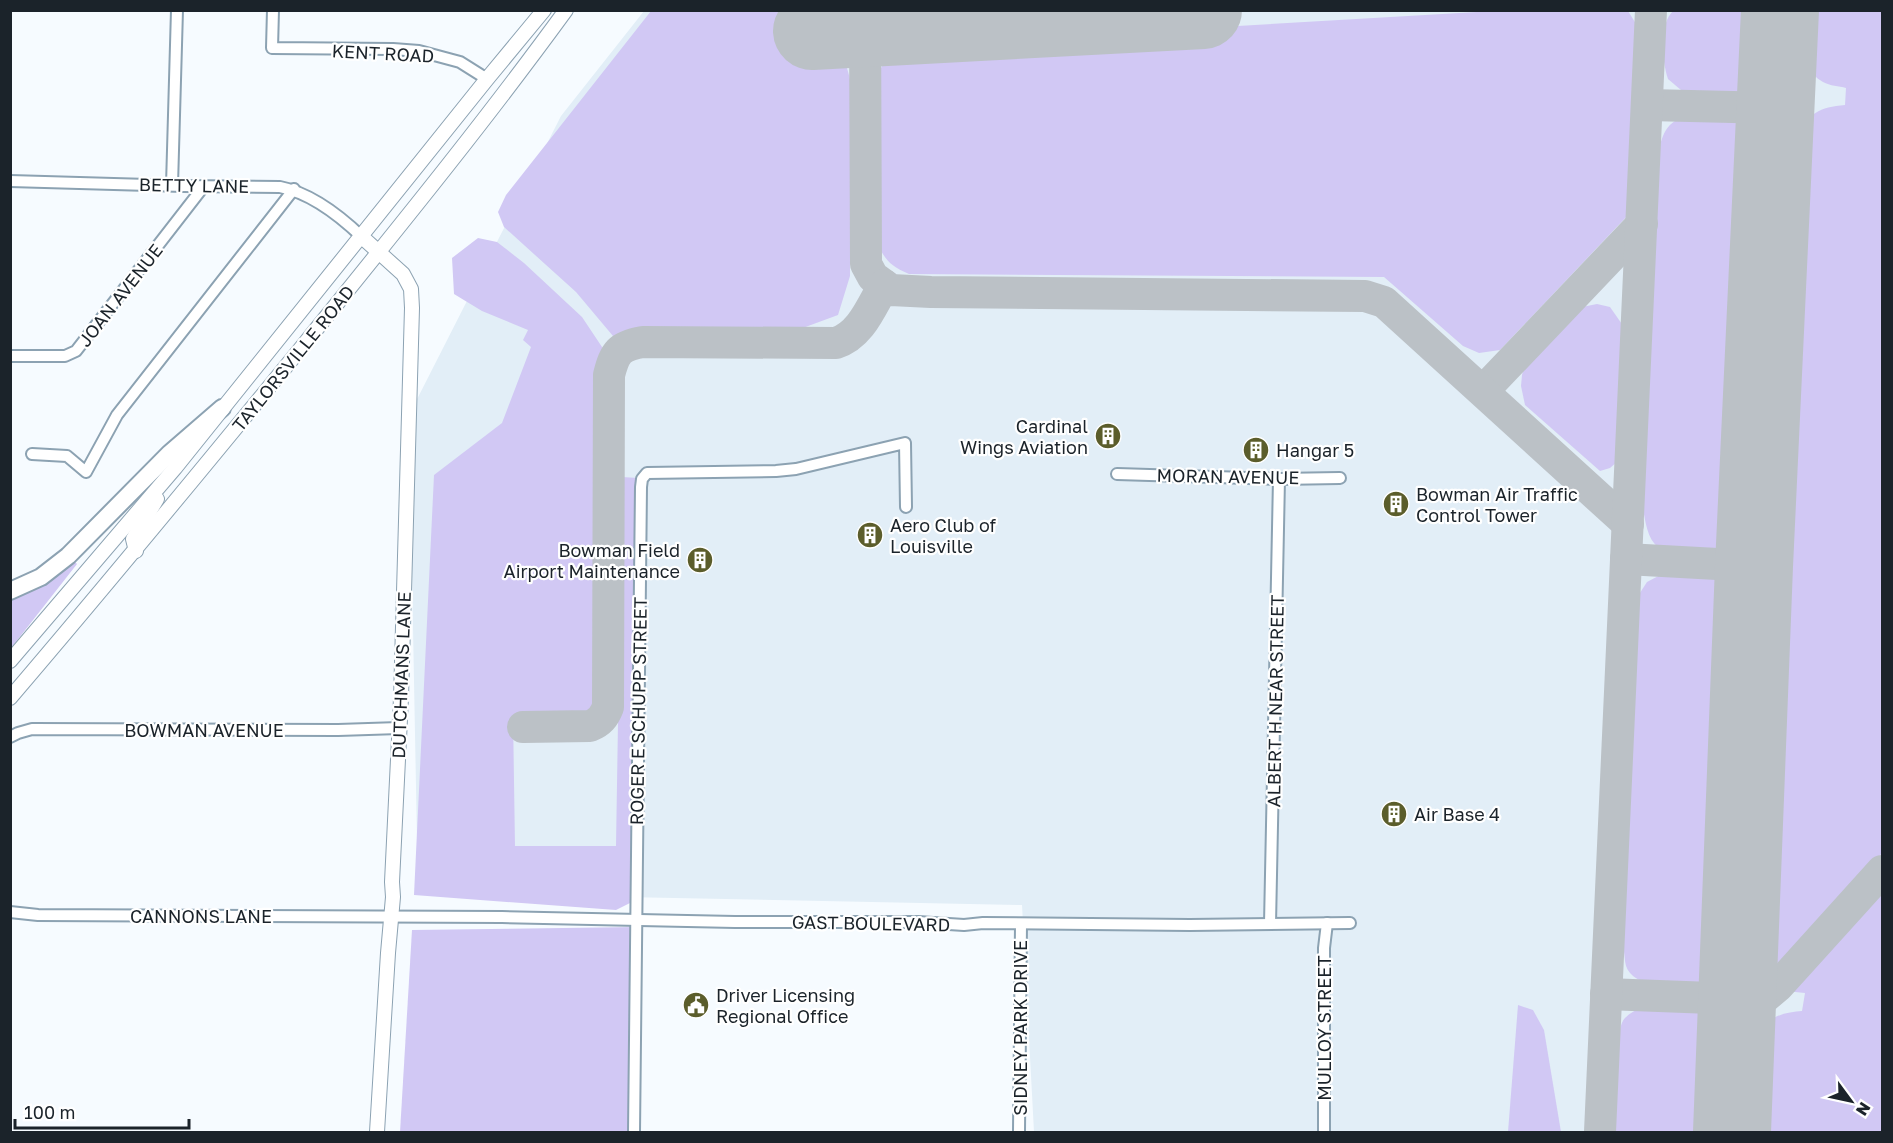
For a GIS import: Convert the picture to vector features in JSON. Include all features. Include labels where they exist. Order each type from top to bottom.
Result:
[{"type":"highway","points":[[10,591],[41,577],[68,556],[170,453],[222,408]]},
{"type":"main road","name":"TAYLORSVILLE ROAD","points":[[10,661],[175,468],[544,10]]},
{"type":"main road","name":"TAYLORSVILLE ROAD","points":[[10,698],[136,551],[379,252],[506,91],[566,10]]},
{"type":"main road","name":"DUTCHMANS LANE","points":[[362,237],[408,281],[412,308],[392,917],[377,1132]]},
{"type":"main road","points":[[136,551],[133,539],[135,534],[175,468]]},
{"type":"street","points":[[172,185],[177,10]]},
{"type":"street","name":"KENT ROAD","points":[[273,10],[272,48],[419,51],[460,62],[487,79]]},
{"type":"street","name":"BETTY LANE","points":[[10,181],[294,189],[325,207],[362,237]]},
{"type":"street","name":"JOAN AVENUE","points":[[10,356],[65,356],[76,351],[204,186]]},
{"type":"street","points":[[32,454],[67,456],[86,472],[117,415],[294,189]]},
{"type":"street","name":"ROGER E SCHUPP STREET","points":[[634,1132],[640,487],[642,478],[646,473],[796,469],[905,443],[906,507]]},
{"type":"street","name":"MORAN AVENUE","points":[[1117,474],[1340,478]]},
{"type":"street","name":"ALBERT H NEAR STREET","points":[[1270,924],[1279,478]]},
{"type":"street","name":"BOWMAN AVENUE","points":[[10,737],[32,729],[338,730],[399,728]]},
{"type":"street","name":"CANNONS LANE","points":[[10,912],[38,915],[392,917]]},
{"type":"street","name":"GAST BOULEVARD","points":[[392,917],[918,922],[964,925],[983,922],[1190,925],[1350,923]]},
{"type":"street","name":"MULLOY STREET","points":[[1324,1132],[1324,948],[1327,923]]},
{"type":"street","name":"SIDNEY PARK DRIVE","points":[[1019,1132],[1021,924]]},
{"type":"shaded area","points":[[1674,10],[1744,11],[1755,19],[1761,30],[1763,45],[1761,66],[1738,92],[1694,95],[1681,90],[1668,79],[1664,63],[1663,33],[1665,24]]},
{"type":"shaded area","points":[[644,11],[1882,11],[1882,1132],[1034,1132],[1022,905],[418,893],[409,415],[561,116]]},
{"type":"shaded area","points":[[651,11],[826,11],[811,13],[814,51],[839,56],[845,64],[850,79],[850,276],[838,315],[800,329],[633,333],[622,338],[613,336],[576,292],[504,227],[498,212],[506,195]]},
{"type":"shaded area","points":[[1494,11],[1628,11],[1638,27],[1630,213],[1500,350],[1479,353],[1463,346],[1384,277],[909,274],[889,262],[876,241],[879,73],[888,58],[906,47]]},
{"type":"shaded area","points":[[1813,11],[1882,11],[1882,853],[1788,960],[1775,970],[1764,963],[1761,950],[1798,138],[1810,117],[1828,107],[1845,105],[1846,88],[1823,82],[1814,76],[1804,59],[1803,39]]},
{"type":"shaded area","points":[[1695,113],[1726,115],[1740,120],[1751,131],[1757,149],[1741,523],[1737,533],[1726,546],[1713,553],[1704,554],[1671,553],[1658,547],[1648,533],[1642,503],[1658,156],[1668,127],[1678,119]]},
{"type":"shaded area","points":[[478,238],[497,242],[524,263],[582,317],[604,350],[605,356],[602,366],[598,700],[594,708],[581,718],[513,716],[515,846],[616,846],[622,477],[638,478],[632,902],[616,910],[414,895],[434,475],[502,423],[531,347],[523,340],[528,330],[482,311],[454,294],[452,258]]},
{"type":"shaded area","points":[[1597,304],[1610,307],[1624,327],[1618,461],[1610,468],[1600,471],[1525,405],[1521,386],[1525,364],[1561,323],[1582,307]]},
{"type":"shaded area","points":[[75,562],[77,564],[11,648],[11,599],[49,582]]},
{"type":"shaded area","points":[[1666,572],[1704,575],[1722,583],[1734,602],[1736,617],[1721,943],[1716,966],[1708,977],[1701,982],[1680,987],[1657,986],[1637,979],[1628,970],[1621,943],[1636,599],[1647,582]]},
{"type":"shaded area","points":[[1882,886],[1882,1132],[1753,1132],[1754,1072],[1759,1041],[1764,1029],[1771,1020],[1778,1016],[1802,1011],[1805,993],[1785,991]]},
{"type":"shaded area","points":[[636,927],[632,1132],[400,1132],[412,930]]},
{"type":"shaded area","points":[[1663,1004],[1684,1006],[1702,1015],[1718,1040],[1714,1132],[1612,1132],[1616,1054],[1621,1026],[1625,1018],[1634,1011]]},
{"type":"shaded area","points":[[1518,1005],[1533,1010],[1544,1030],[1561,1132],[1508,1132]]},
{"type":"taxiway","points":[[865,10],[866,264],[873,277],[884,285]]},
{"type":"taxiway","points":[[1600,1132],[1651,10]]},
{"type":"taxiway","points":[[1648,105],[1775,108]]},
{"type":"taxiway","points":[[1483,391],[1642,224]]},
{"type":"taxiway","points":[[523,727],[590,726],[601,719],[608,707],[609,375],[619,351],[643,342],[836,343],[845,339],[859,327],[884,285],[891,290],[931,292],[1365,296],[1384,302],[1628,524]]},
{"type":"taxiway","points":[[1626,559],[1754,566]]},
{"type":"taxiway","points":[[1606,994],[1738,999],[1765,997],[1778,986],[1882,871]]},
{"type":"runway","points":[[812,31],[1203,10]]},
{"type":"runway","points":[[1732,1132],[1754,566],[1780,10]]},
{"type":"place","name":"Cardinal Wings Aviation","points":[[1108,436]]},
{"type":"place","name":"Hangar 5","points":[[1256,450]]},
{"type":"place","name":"Bowman Air Traffic Control Tower","points":[[1396,504]]},
{"type":"place","name":"Aero Club of Louisville","points":[[870,535]]},
{"type":"place","name":"Bowman Field Airport Maintenance","points":[[700,560]]},
{"type":"place","name":"Air Base 4","points":[[1394,814]]},
{"type":"place","name":"Driver Licensing Regional Office","points":[[696,1005]]}]
